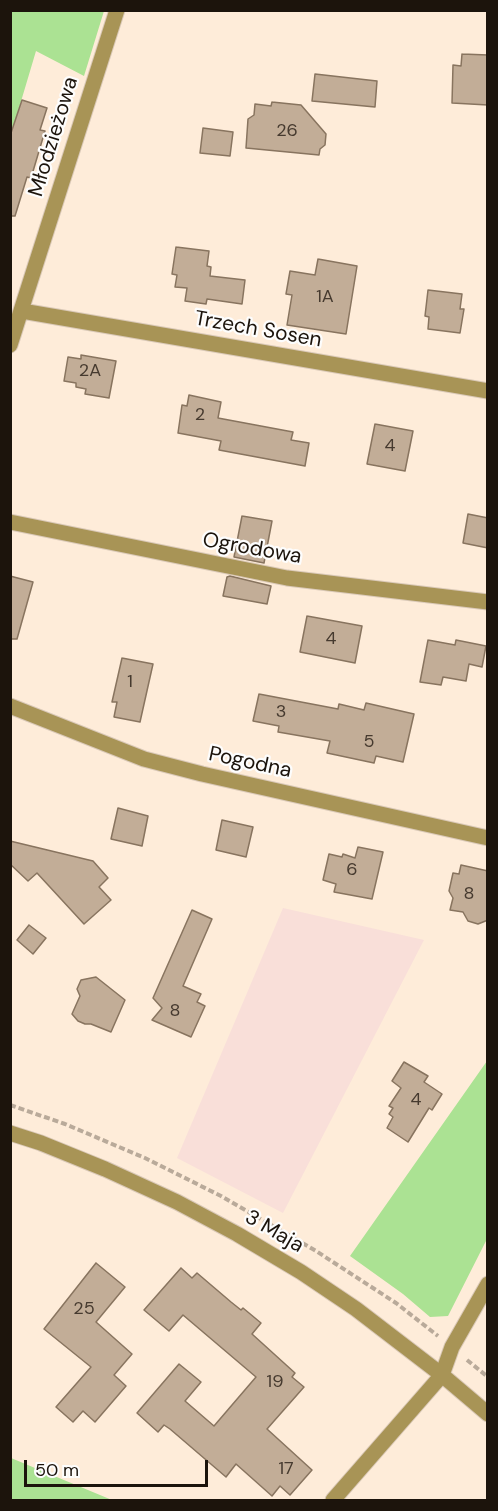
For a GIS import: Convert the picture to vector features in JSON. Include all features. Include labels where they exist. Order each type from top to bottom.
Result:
[{"type":"street","name":"Młodzieżowa","points":[[10,345],[117,10]]},
{"type":"street","name":"Trzech Sosen","points":[[22,311],[488,391]]},
{"type":"street","name":"Ogrodowa","points":[[10,522],[287,578],[488,602]]},
{"type":"street","name":"Pogodna","points":[[10,706],[144,759],[488,838]]},
{"type":"street","name":"3 Maja","points":[[10,1133],[105,1169],[177,1202],[237,1234],[301,1272],[356,1309],[488,1414]]},
{"type":"street","points":[[333,1500],[442,1376],[452,1347],[488,1284]]},
{"type":"shaded area","points":[[283,908],[424,940],[283,1213],[177,1158]]},
{"type":"green space","points":[[11,11],[104,11],[84,76],[36,51],[11,135]]},
{"type":"green space","points":[[487,1061],[487,1239],[448,1316],[430,1317],[403,1294],[350,1256]]},
{"type":"green space","points":[[11,1458],[112,1500],[11,1500]]},
{"type":"building","points":[[462,54],[488,55],[488,105],[452,103],[453,65],[461,66]]},
{"type":"building","points":[[315,74],[377,81],[375,107],[312,101]]},
{"type":"building","points":[[22,100],[47,108],[40,130],[45,131],[31,178],[27,177],[15,216],[10,216],[10,136]]},
{"type":"building","points":[[272,102],[301,105],[326,134],[325,145],[320,149],[319,155],[246,148],[248,119],[254,115],[255,104],[271,106]]},
{"type":"building","points":[[203,128],[233,132],[230,156],[200,153]]},
{"type":"building","points":[[176,247],[209,251],[207,266],[211,267],[210,276],[245,280],[242,304],[207,299],[206,304],[185,301],[187,288],[175,287],[177,275],[172,274]]},
{"type":"building","points":[[318,259],[357,266],[346,334],[287,325],[292,295],[286,294],[290,271],[315,275]]},
{"type":"building","points":[[428,290],[462,294],[460,309],[464,309],[460,333],[428,329],[429,317],[425,316]]},
{"type":"building","points":[[81,355],[116,361],[109,398],[85,394],[86,389],[76,387],[76,383],[64,381],[68,357],[81,359]]},
{"type":"building","points":[[189,395],[221,402],[218,418],[293,432],[291,440],[309,443],[305,466],[219,450],[221,441],[178,433],[182,405],[187,406]]},
{"type":"building","points":[[375,424],[413,431],[405,471],[367,464]]},
{"type":"building","points":[[468,514],[488,518],[488,548],[463,543]]},
{"type":"building","points":[[242,516],[272,521],[264,563],[234,557]]},
{"type":"building","points":[[10,576],[33,582],[17,639],[10,639]]},
{"type":"building","points":[[227,577],[271,586],[267,604],[223,596]]},
{"type":"building","points":[[307,616],[362,626],[355,663],[300,652]]},
{"type":"building","points":[[428,640],[455,645],[456,640],[486,646],[482,667],[469,664],[466,681],[443,677],[441,685],[420,682]]},
{"type":"building","points":[[122,658],[153,664],[140,722],[114,717],[117,702],[112,702]]},
{"type":"building","points":[[259,694],[338,709],[339,704],[364,710],[366,703],[414,714],[403,762],[376,756],[374,763],[327,753],[330,741],[278,732],[279,726],[253,721]]},
{"type":"building","points":[[118,808],[148,816],[142,846],[111,839]]},
{"type":"building","points":[[222,820],[253,827],[246,857],[216,850]]},
{"type":"building","points":[[10,841],[93,861],[108,878],[99,887],[111,900],[84,924],[37,873],[28,881],[10,864]]},
{"type":"building","points":[[358,847],[383,852],[372,899],[334,892],[336,884],[323,880],[329,854],[342,857],[343,854],[355,858]]},
{"type":"building","points":[[461,865],[488,871],[488,920],[478,924],[468,921],[463,912],[450,910],[453,898],[449,891],[453,873],[459,874]]},
{"type":"building","points":[[192,910],[212,919],[183,986],[201,994],[197,1002],[205,1006],[191,1037],[152,1020],[162,1008],[153,998]]},
{"type":"building","points":[[29,925],[46,938],[33,954],[17,940]]},
{"type":"building","points":[[96,977],[125,1000],[111,1032],[78,1021],[72,1014],[80,996],[77,989],[81,980]]},
{"type":"building","points":[[404,1062],[428,1076],[424,1082],[442,1094],[432,1110],[429,1108],[408,1142],[387,1128],[393,1117],[389,1114],[393,1108],[389,1106],[401,1088],[392,1081]]},
{"type":"building","points":[[96,1263],[125,1287],[96,1322],[132,1354],[114,1375],[126,1386],[95,1422],[83,1411],[73,1422],[56,1407],[91,1367],[44,1329]]},
{"type":"building","points":[[181,1268],[192,1278],[197,1273],[241,1310],[243,1308],[261,1323],[252,1334],[295,1373],[292,1377],[304,1387],[267,1429],[312,1470],[290,1495],[280,1486],[272,1496],[236,1464],[226,1477],[170,1429],[164,1425],[158,1432],[137,1413],[179,1364],[201,1382],[185,1401],[214,1426],[256,1377],[183,1315],[169,1331],[144,1310]]}]
